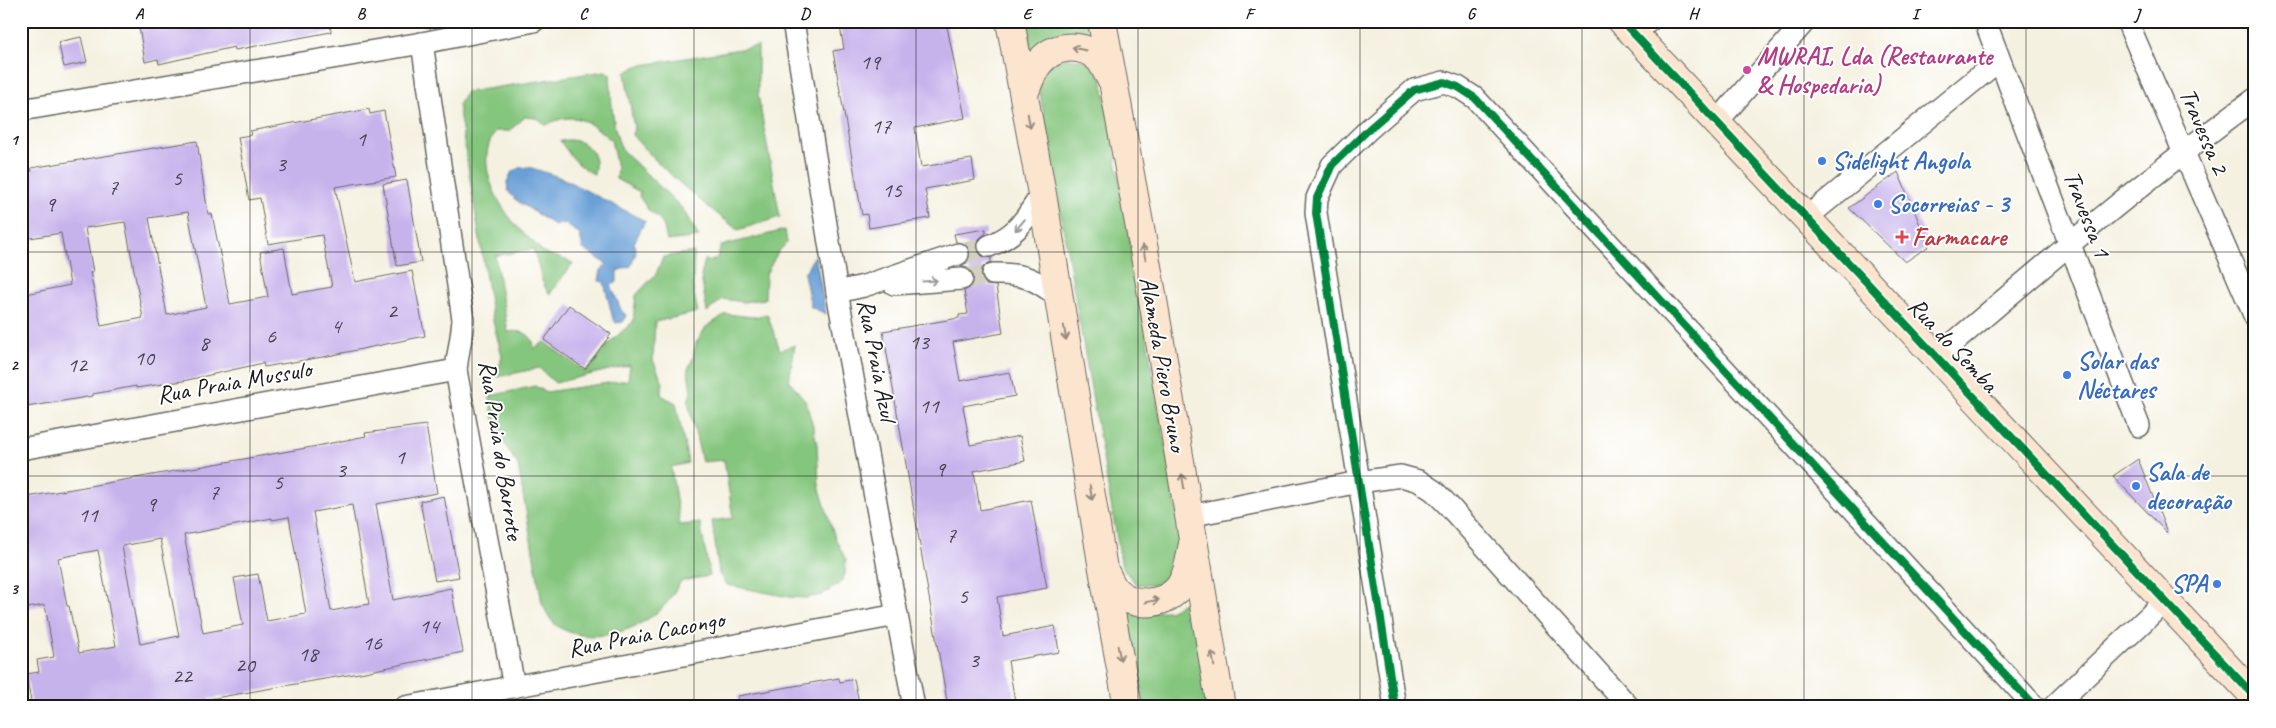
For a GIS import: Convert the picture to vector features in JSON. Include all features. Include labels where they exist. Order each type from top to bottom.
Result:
[{"type":"street","points":[[21,110],[422,43],[509,24],[534,21]]},
{"type":"street","name":"Rua Praia Azul","points":[[793,21],[836,292],[914,707]]},
{"type":"street","points":[[1010,21],[1060,298],[1103,569],[1128,707]]},
{"type":"street","name":"Alameda Piero Bruno","points":[[1102,21],[1152,294],[1221,707]]},
{"type":"street","points":[[1717,122],[1805,21]]},
{"type":"street","name":"Travessa 1","points":[[1985,21],[1998,61],[2139,426]]},
{"type":"street","name":"Travessa 2","points":[[2127,21],[2255,317]]},
{"type":"street","name":"Rua do Semba","points":[[1635,25],[1717,122],[2255,697]]},
{"type":"street","name":"Rua Praia do Barrote","points":[[422,43],[463,319],[456,370],[514,687]]},
{"type":"street","points":[[1024,94],[1038,64],[1048,54],[1073,46],[1087,50],[1099,58],[1112,81]]},
{"type":"street","points":[[1806,218],[1998,61]]},
{"type":"street","points":[[1395,707],[1316,213],[1316,198],[1332,165],[1369,129],[1414,90],[1444,82],[1458,86],[1475,98],[2035,707]]},
{"type":"street","points":[[1937,357],[2069,244],[2182,151],[2255,99]]},
{"type":"street","points":[[989,246],[1006,239],[1016,230],[1042,194]]},
{"type":"street","points":[[836,292],[864,286],[958,254]]},
{"type":"street","points":[[993,274],[1013,273],[1041,282],[1060,298]]},
{"type":"street","points":[[864,286],[962,279]]},
{"type":"street","name":"Rua Praia Mussulo","points":[[21,449],[456,370]]},
{"type":"street","points":[[1103,569],[1116,592],[1134,602],[1156,602],[1178,589],[1188,568],[1191,529],[1360,482],[1401,476],[1419,482],[1434,491],[1629,707]]},
{"type":"street","points":[[2053,707],[2165,601]]},
{"type":"street","name":"Rua Praia Cacongo","points":[[405,707],[897,615]]},
{"type":"green space","points":[[1026,21],[1090,21],[1093,40],[1031,51]]},
{"type":"green space","points":[[758,46],[758,94],[780,217],[738,230],[682,185],[632,135],[634,128],[625,73],[637,66]]},
{"type":"green space","points":[[1068,58],[1088,61],[1102,78],[1185,559],[1176,575],[1161,585],[1136,584],[1122,568],[1038,82],[1048,65]]},
{"type":"green space","points":[[605,71],[610,74],[614,122],[622,150],[682,208],[699,237],[667,241],[664,227],[659,218],[649,211],[639,196],[640,192],[616,179],[617,168],[611,140],[588,123],[573,118],[565,118],[546,125],[536,118],[525,117],[509,131],[496,131],[489,145],[487,159],[489,175],[501,205],[521,231],[543,252],[573,263],[550,294],[544,285],[533,249],[495,256],[508,332],[522,332],[526,334],[532,339],[534,349],[544,342],[586,372],[610,342],[633,322],[636,295],[656,274],[663,257],[694,252],[693,289],[698,312],[655,322],[653,360],[663,383],[661,395],[676,403],[688,463],[671,467],[680,525],[700,523],[710,576],[681,581],[666,604],[644,622],[616,633],[587,636],[573,633],[557,626],[549,617],[542,603],[518,465],[499,432],[493,416],[490,396],[535,386],[546,392],[628,380],[630,365],[555,383],[539,368],[497,377],[502,356],[493,321],[458,105],[466,92]]},
{"type":"green space","points":[[568,140],[581,143],[590,150],[595,161],[594,174],[579,164],[560,141]]},
{"type":"green space","points":[[785,230],[787,243],[778,252],[766,274],[765,299],[744,302],[723,299],[707,312],[701,276],[705,259],[709,262],[717,258],[721,246]]},
{"type":"green space","points":[[726,314],[754,317],[767,314],[780,350],[795,345],[789,380],[806,402],[817,445],[819,486],[835,538],[846,560],[845,574],[840,584],[821,595],[806,598],[789,597],[727,585],[719,574],[712,521],[733,518],[724,460],[702,462],[688,402],[691,392],[688,369],[693,358],[696,343],[706,327]]},
{"type":"green space","points":[[1191,599],[1210,707],[1141,707],[1140,681],[1126,612],[1169,611]]},
{"type":"water","points":[[529,167],[562,178],[645,221],[634,243],[636,252],[631,266],[617,271],[617,282],[611,285],[621,310],[626,315],[623,322],[616,323],[613,319],[604,282],[599,281],[601,270],[607,264],[583,249],[580,235],[566,224],[554,225],[516,200],[508,191],[507,182],[511,173],[519,168]]},
{"type":"water","points":[[815,255],[826,314],[811,307],[804,274]]},
{"type":"building","points":[[138,21],[330,21],[331,32],[235,50],[234,47],[159,64],[158,59],[145,62]]},
{"type":"building","points":[[839,21],[946,21],[965,118],[915,128],[921,167],[972,159],[975,180],[925,189],[930,218],[869,228],[867,214],[862,215],[833,51],[844,49]]},
{"type":"building","points":[[81,37],[87,62],[64,67],[58,42]]},
{"type":"building","points":[[369,109],[370,114],[384,111],[396,177],[335,187],[355,282],[412,271],[425,336],[328,356],[264,367],[263,363],[183,381],[136,388],[136,386],[93,394],[93,396],[21,408],[21,295],[70,285],[61,233],[30,238],[21,173],[32,171],[31,168],[197,141],[208,214],[212,214],[230,304],[268,297],[260,252],[284,248],[292,294],[332,287],[322,235],[268,244],[260,198],[249,200],[238,137],[251,135],[250,131]],"holes":[[[188,212],[206,307],[167,315],[149,218]],[[125,222],[143,318],[101,326],[90,272],[93,272],[85,228]]]},
{"type":"building","points":[[1898,172],[1929,246],[1905,262],[1849,208]]},
{"type":"building","points":[[407,180],[421,262],[397,266],[383,184]]},
{"type":"building","points":[[986,229],[986,233],[979,239],[977,251],[982,256],[991,258],[991,262],[982,267],[981,275],[986,285],[996,286],[1003,333],[953,342],[960,381],[1010,372],[1015,396],[963,406],[970,445],[1020,436],[1025,461],[974,471],[980,510],[1031,500],[1047,588],[997,597],[1003,636],[1055,626],[1059,652],[1008,661],[1016,707],[948,707],[883,331],[959,318],[959,315],[968,314],[964,291],[973,285],[974,278],[968,268],[960,267],[968,262],[970,250],[966,244],[956,242],[954,234]]},
{"type":"building","points":[[569,305],[611,334],[585,369],[544,340]]},
{"type":"building","points":[[426,425],[437,493],[376,504],[393,600],[451,588],[463,652],[365,672],[163,707],[32,707],[26,674],[39,672],[37,660],[54,657],[45,605],[21,609],[21,498],[312,447],[366,436],[365,433]],"holes":[[[352,505],[369,604],[331,611],[313,512]],[[289,517],[306,614],[267,621],[258,574],[234,578],[243,625],[203,633],[184,535],[272,518],[272,520]],[[160,539],[179,636],[140,644],[122,546]],[[98,550],[116,646],[79,653],[69,606],[67,606],[58,558]]]},
{"type":"building","name":"Sala de decoração","points":[[2138,459],[2167,532],[2113,476]]},
{"type":"building","points":[[444,496],[459,577],[435,581],[420,501]]},
{"type":"building","points":[[839,678],[840,682],[854,679],[860,707],[738,707],[738,696]]},
{"type":"tunnel","points":[[958,254],[989,246]]},
{"type":"tunnel","points":[[962,279],[993,274]]},
{"type":"cycle path","points":[[1622,21],[2255,697]]},
{"type":"cycle path","points":[[1395,707],[1316,213],[1317,198],[1332,165],[1369,129],[1414,90],[1444,82],[1458,87],[1475,98],[2035,707]]},
{"type":"place","name":"MWRAI, Lda (Restaurante & Hospedaria)","points":[[1747,70]]},
{"type":"place","name":"Sidelight Angola","points":[[1822,161]]},
{"type":"place","name":"Socorreias - 3","points":[[1878,204]]},
{"type":"place","name":"Farmacare","points":[[1902,237]]},
{"type":"place","name":"Solar das Néctares","points":[[2067,375]]},
{"type":"place","name":"Sala de decoração","points":[[2136,486]]},
{"type":"place","name":"SPA","points":[[2217,584]]}]
